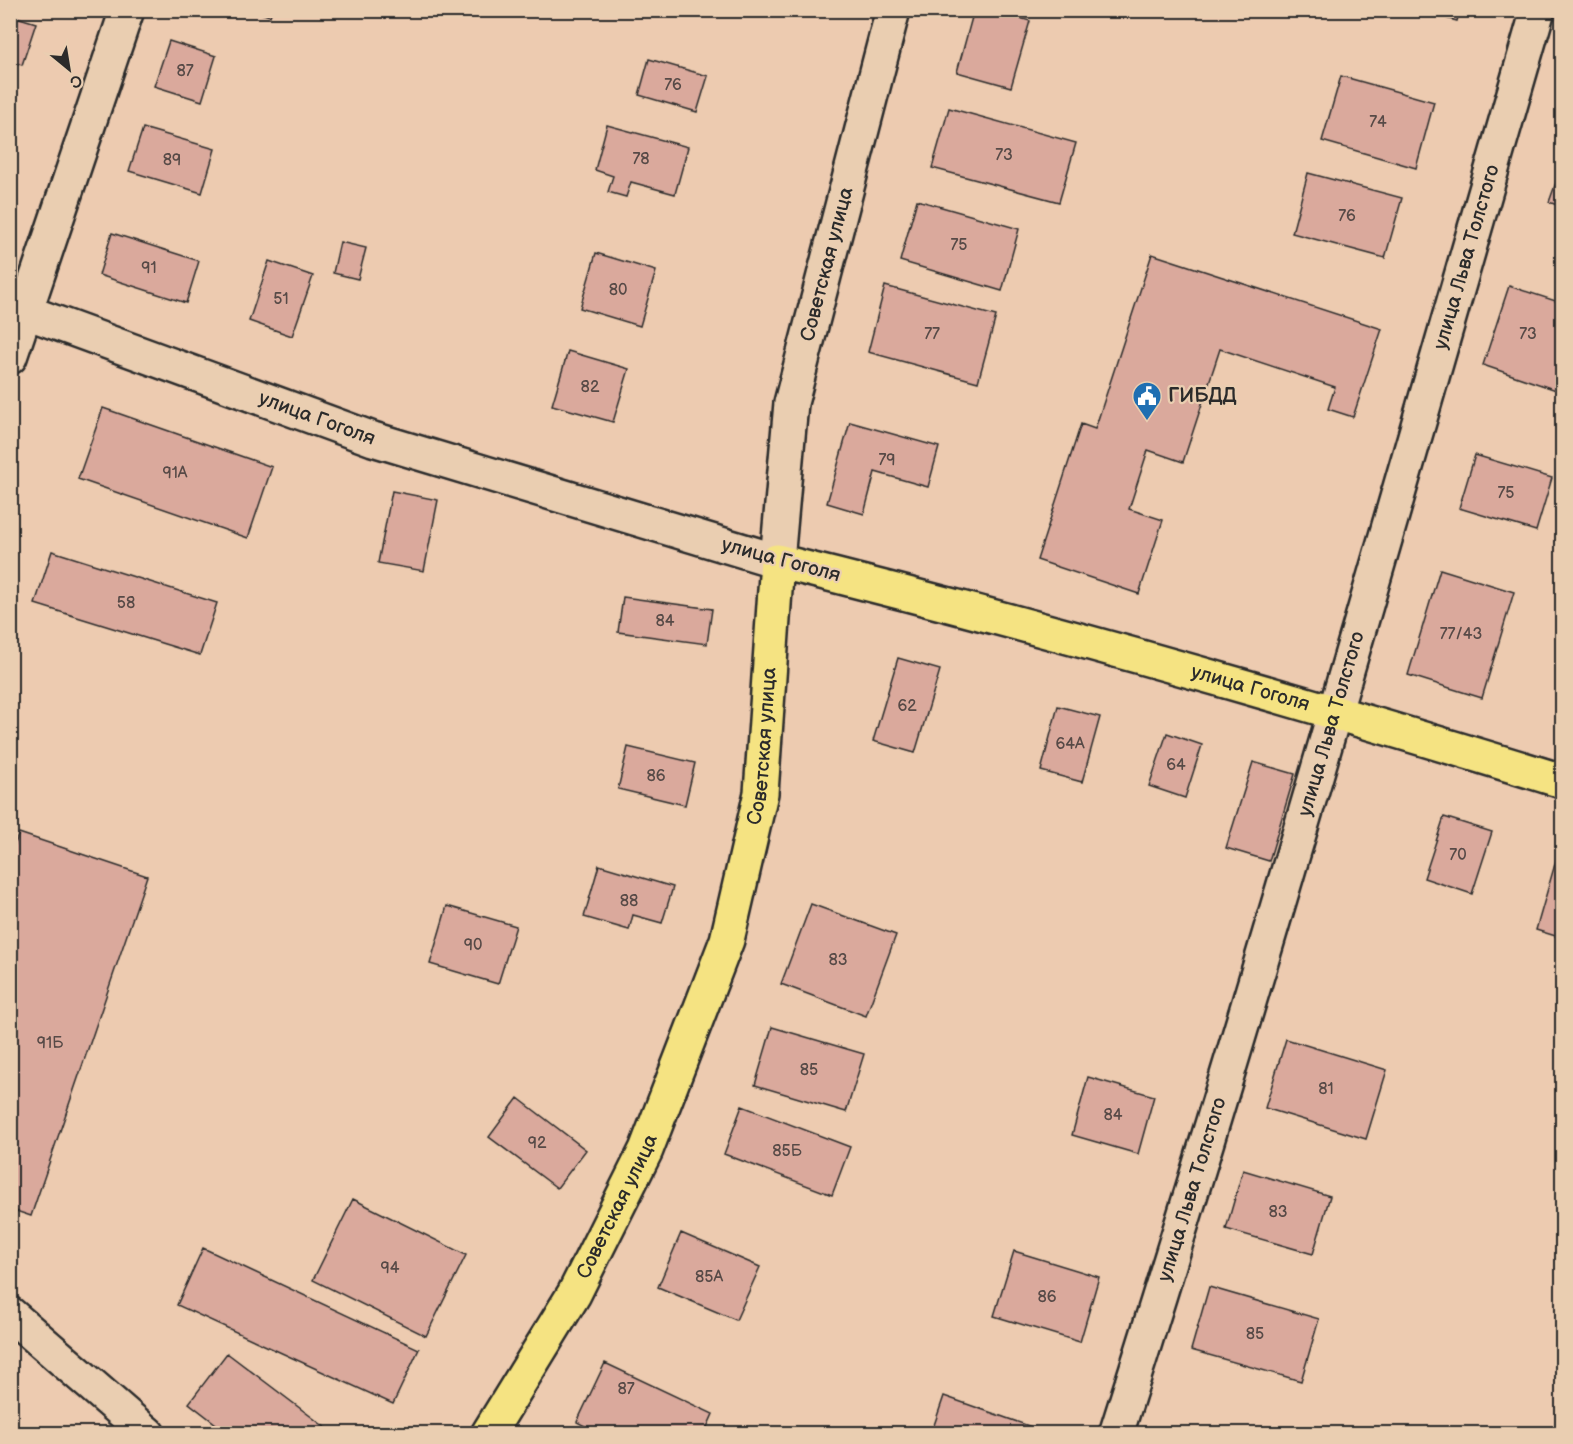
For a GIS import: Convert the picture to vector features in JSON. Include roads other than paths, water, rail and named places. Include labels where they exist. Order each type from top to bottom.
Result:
[{"type":"main road","name":"улица Гоголя","points":[[777,561],[926,598],[1335,711],[1563,781]]},
{"type":"main road","name":"Советская улица","points":[[488,1434],[574,1294],[646,1150],[727,940],[761,793],[777,561]]},
{"type":"street","points":[[10,357],[18,308],[127,10]]},
{"type":"street","name":"Советская улица","points":[[777,561],[791,403],[893,10]]},
{"type":"street","name":"улица Льва Толстого","points":[[1116,1434],[1171,1260],[1335,711],[1538,10]]},
{"type":"street","name":"улица Гоголя","points":[[18,308],[373,439],[777,561]]},
{"type":"street","points":[[10,1314],[148,1434]]},
{"type":"place","name":"ГИБДД","points":[[1147,422]]}]
